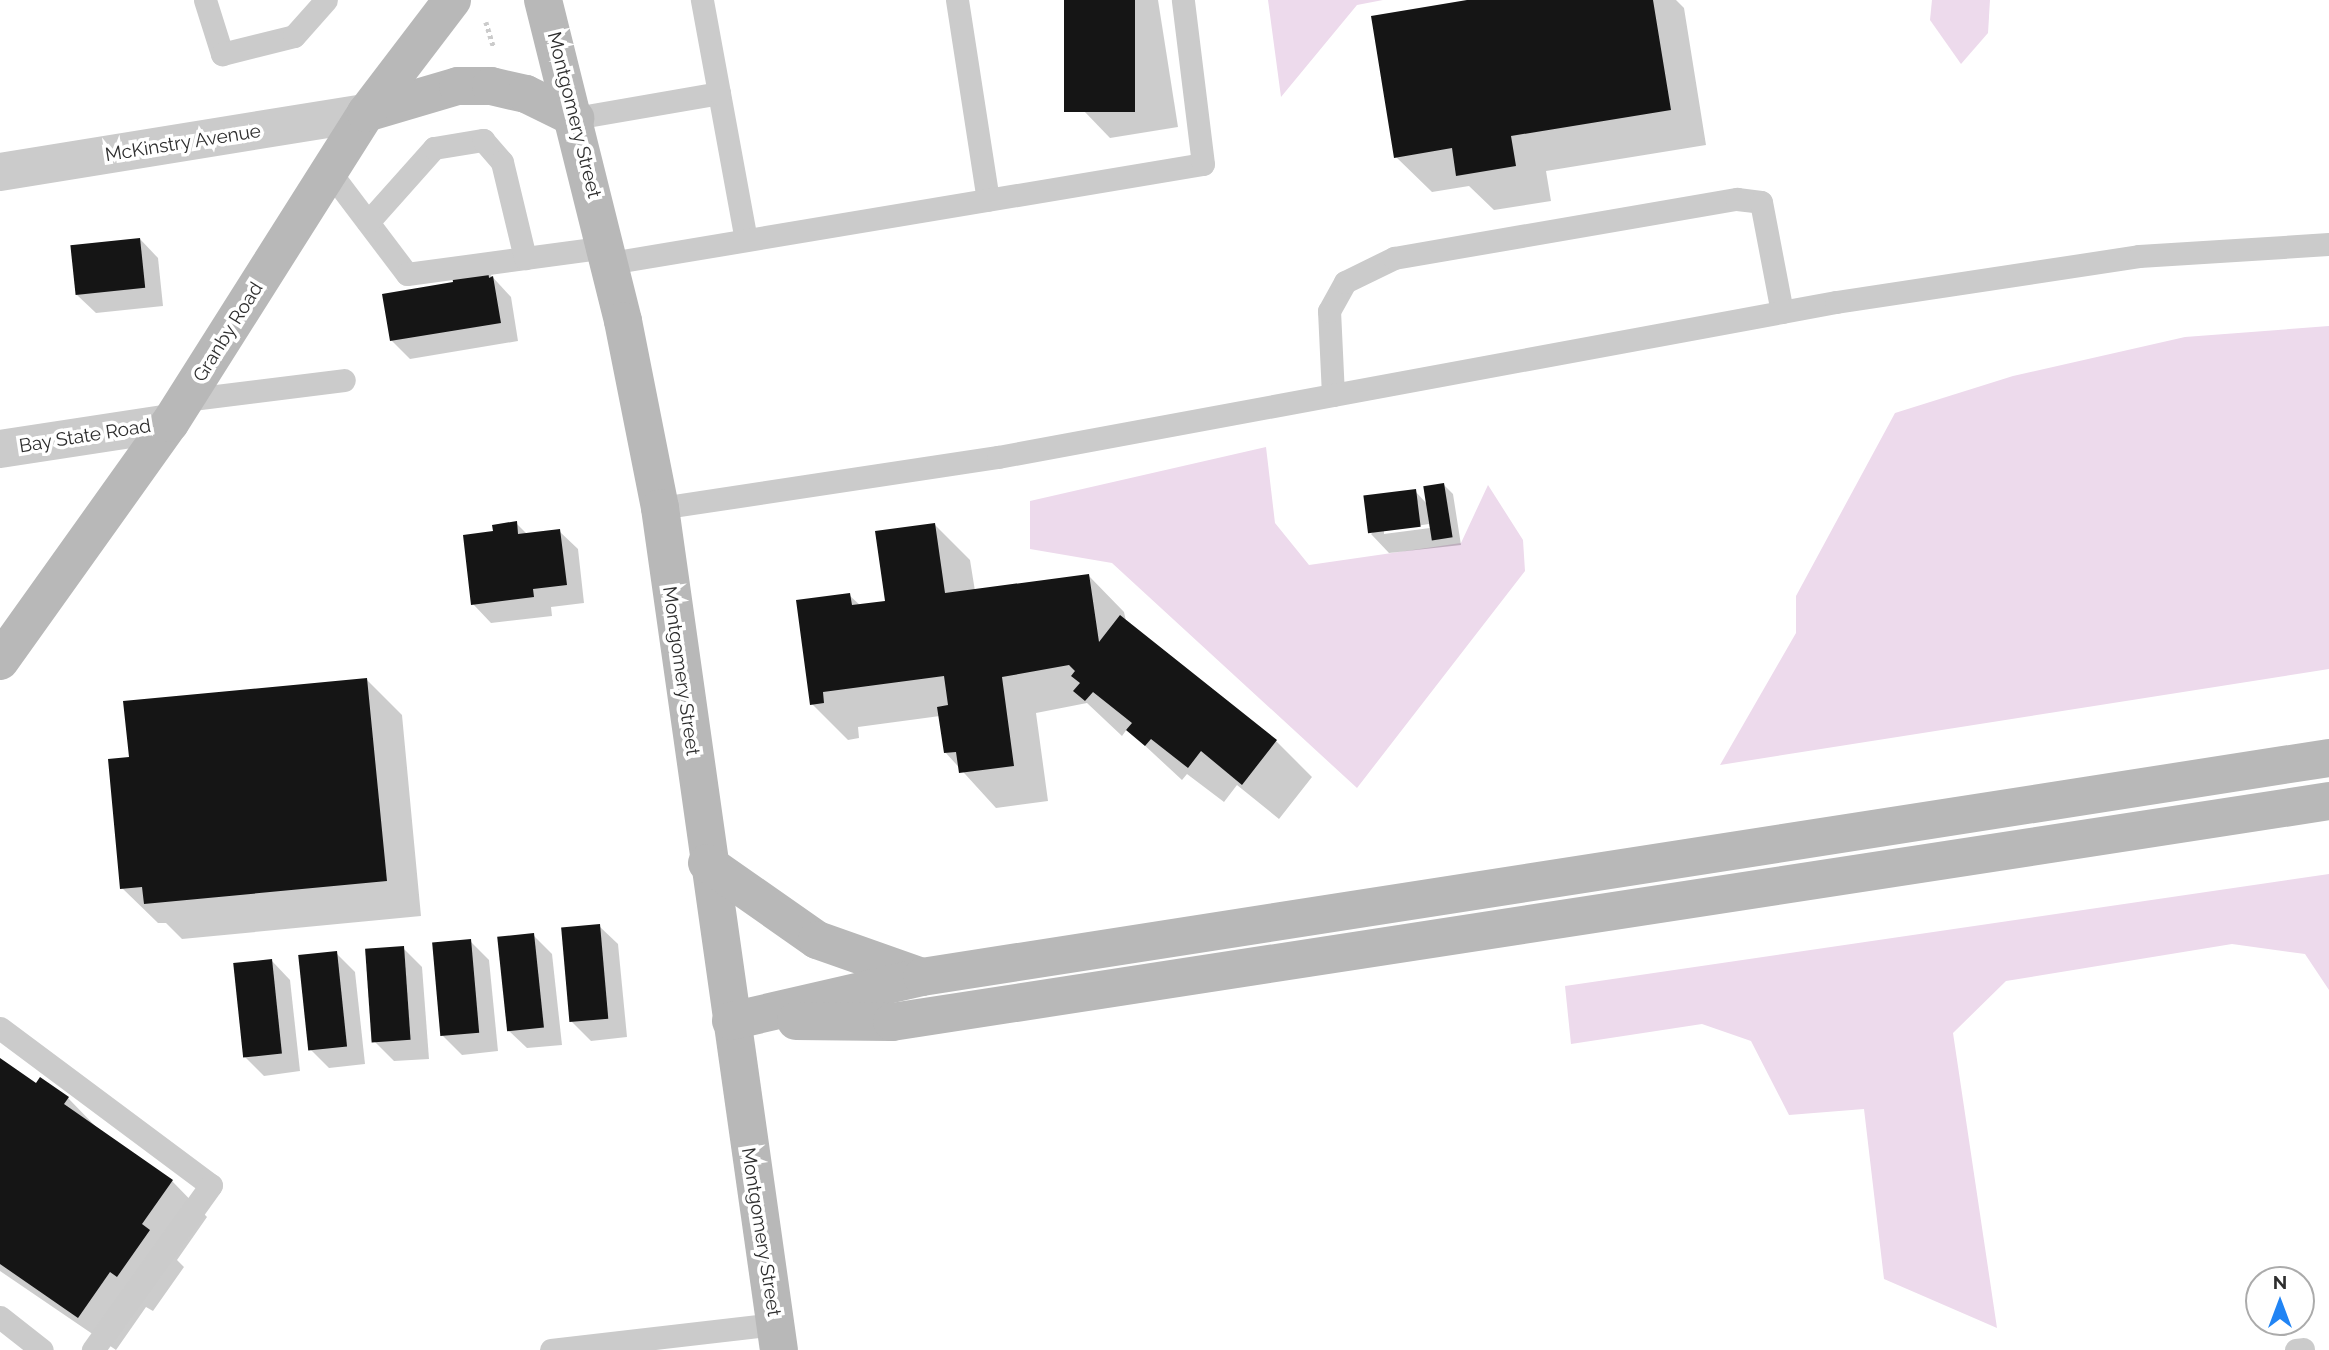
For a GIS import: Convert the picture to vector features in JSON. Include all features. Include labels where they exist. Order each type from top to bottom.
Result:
[{"type":"main road","name":"Granby Road","points":[[0,661],[177,411],[366,113],[452,0]]},
{"type":"main road","name":"Montgomery Street","points":[[543,0],[576,118],[608,255],[660,508],[707,863],[777,1337]]},
{"type":"main road","points":[[366,113],[457,86],[491,86],[526,94],[576,118]]},
{"type":"main road","points":[[731,1021],[922,977],[2329,758]]},
{"type":"main road","points":[[731,1021],[892,1022],[2329,801]]},
{"type":"main road","points":[[707,863],[817,940],[922,977]]},
{"type":"street","name":"McKinstry Avenue","points":[[0,172],[366,113]]},
{"type":"street","name":"Bay State Road","points":[[0,449],[177,411]]},
{"type":"lane","points":[[205,0],[222,54],[294,36],[326,0]]},
{"type":"lane","points":[[702,0],[746,240]]},
{"type":"lane","points":[[957,0],[988,200]]},
{"type":"lane","points":[[329,171],[407,274],[525,258],[608,255],[746,240],[1203,164],[1183,0]]},
{"type":"lane","points":[[576,118],[719,93]]},
{"type":"lane","points":[[368,222],[434,148],[483,140],[502,162],[525,258]]},
{"type":"lane","points":[[1333,396],[1329,311],[1345,282],[1394,258],[1704,204],[1737,199],[1761,202],[1782,312]]},
{"type":"lane","points":[[660,508],[998,457],[1782,312],[2139,256],[2329,244]]},
{"type":"lane","name":"Bay State Road","points":[[177,411],[344,380]]},
{"type":"lane","points":[[0,1028],[211,1185],[93,1350]]},
{"type":"lane","points":[[0,1317],[42,1350]]},
{"type":"lane","points":[[551,1350],[777,1337]]},
{"type":"path","points":[[486,22],[498,61]]},
{"type":"shaded area","points":[[1268,0],[1383,0],[1357,5],[1281,97]]},
{"type":"shaded area","points":[[1932,0],[1990,0],[1988,33],[1961,64],[1930,20]]},
{"type":"shaded area","points":[[2329,326],[2329,669],[1720,765],[1796,633],[1796,596],[1895,413],[2013,376],[2185,337]]},
{"type":"shaded area","points":[[1266,447],[1275,523],[1309,565],[1461,543],[1488,485],[1523,540],[1525,571],[1357,788],[1112,563],[1030,549],[1030,501]]},
{"type":"shaded area","points":[[2329,874],[2329,990],[2305,954],[2232,944],[2006,981],[1953,1033],[1997,1328],[1884,1279],[1864,1109],[1789,1115],[1751,1041],[1702,1024],[1571,1044],[1565,986]]},
{"type":"building","points":[[1064,0],[1135,0],[1135,112],[1064,112]]},
{"type":"building","points":[[1467,0],[1653,0],[1671,110],[1511,136],[1516,166],[1456,176],[1452,148],[1394,158],[1371,16]]},
{"type":"building","points":[[140,238],[145,288],[76,295],[70,245]]},
{"type":"building","points":[[488,269],[489,278],[493,276],[501,323],[390,341],[382,294],[453,282],[452,275]]},
{"type":"building","points":[[1444,483],[1453,537],[1432,541],[1423,486]]},
{"type":"building","points":[[1416,489],[1421,527],[1368,533],[1363,495]]},
{"type":"building","points":[[517,521],[518,534],[560,529],[567,585],[533,589],[534,597],[471,605],[463,535],[493,531],[492,525]]},
{"type":"building","points":[[935,523],[945,593],[1089,574],[1099,642],[1120,615],[1277,740],[1242,785],[1201,751],[1188,768],[1151,739],[1145,746],[1126,730],[1132,723],[1093,692],[1085,701],[1073,691],[1080,683],[1071,676],[1075,671],[1069,665],[1002,677],[1014,766],[959,773],[956,752],[944,753],[937,707],[948,705],[944,676],[823,692],[824,703],[810,705],[796,600],[850,593],[852,605],[885,601],[875,531]]},
{"type":"building","points":[[367,678],[387,881],[144,904],[142,887],[120,889],[108,759],[129,757],[123,701]]},
{"type":"building","points":[[600,924],[608,1019],[569,1022],[561,927]]},
{"type":"building","points":[[534,933],[544,1027],[507,1031],[497,937]]},
{"type":"building","points":[[471,939],[479,1033],[440,1036],[432,942]]},
{"type":"building","points":[[404,946],[411,1040],[372,1042],[365,949]]},
{"type":"building","points":[[337,951],[347,1046],[308,1051],[298,955]]},
{"type":"building","points":[[272,959],[282,1053],[243,1058],[233,963]]},
{"type":"building","points":[[0,1058],[36,1083],[40,1077],[69,1097],[64,1104],[173,1180],[142,1224],[150,1230],[117,1277],[110,1272],[78,1318],[0,1264]]}]
